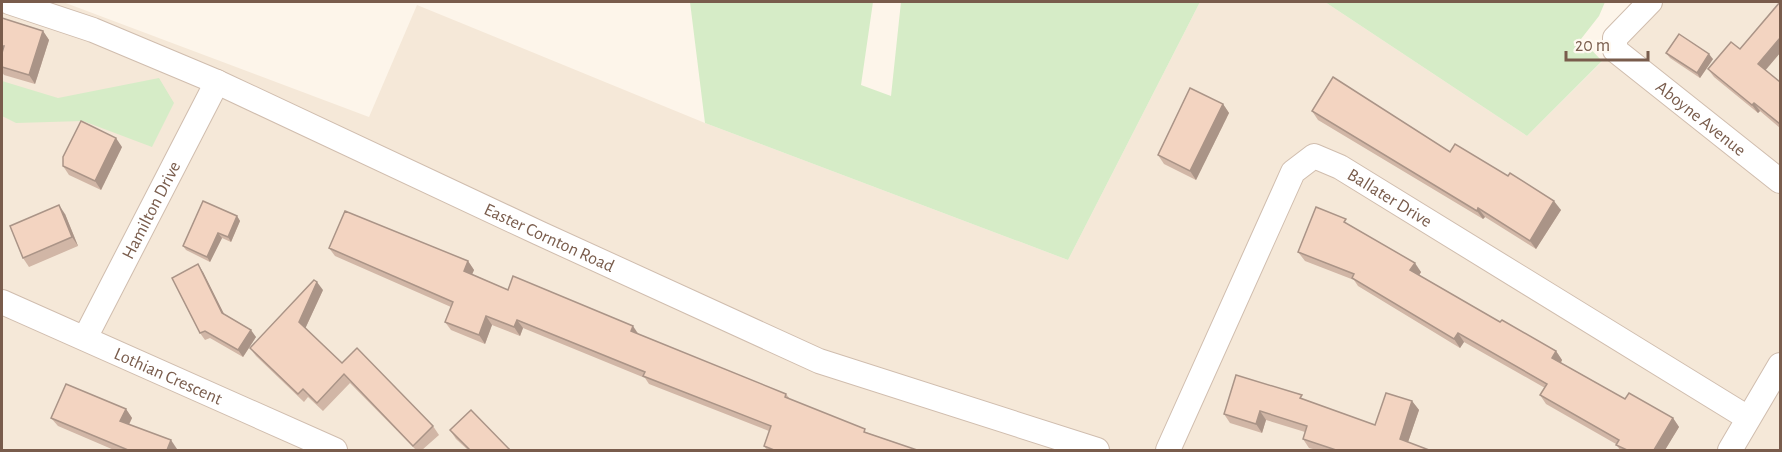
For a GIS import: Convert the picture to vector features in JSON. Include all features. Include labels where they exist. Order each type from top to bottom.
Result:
[{"type":"street","name":"Easter Cornton Road","points":[[9,2],[93,30],[217,82],[819,361],[1097,450]]},
{"type":"street","name":"Aboyne Avenue","points":[[1650,2],[1615,38],[1615,50],[1780,181]]},
{"type":"street","name":"Hamilton Drive","points":[[86,338],[217,82]]},
{"type":"street","name":"Ballater Drive","points":[[1167,450],[1293,172],[1314,156],[1340,167],[1748,417]]},
{"type":"street","name":"Lothian Crescent","points":[[2,302],[335,450]]},
{"type":"street","points":[[1730,450],[1780,365]]},
{"type":"shaded area","points":[[2,2],[63,2],[369,117],[417,5],[705,123],[1068,260],[1200,2],[1325,2],[1527,136],[1662,2],[1780,2],[1780,450],[2,450]]},
{"type":"green space","points":[[690,2],[873,2],[861,85],[891,96],[901,2],[1200,2],[1068,260],[705,123]]},
{"type":"green space","points":[[1325,2],[1605,2],[1599,16],[1581,39],[1602,61],[1527,136]]},
{"type":"green space","points":[[159,78],[174,103],[152,147],[83,121],[16,123],[2,116],[2,81],[58,98]]},
{"type":"building","points":[[1780,2],[1780,38],[1758,64],[1780,82],[1780,124],[1754,103],[1752,105],[1708,69],[1731,42],[1740,49]]},
{"type":"building","points":[[2,18],[43,31],[29,75],[2,67],[4,46],[2,46]]},
{"type":"building","points":[[1679,34],[1709,54],[1697,73],[1666,53]]},
{"type":"building","points":[[1333,77],[1450,152],[1455,144],[1508,176],[1510,173],[1554,201],[1530,241],[1312,111]]},
{"type":"building","points":[[1190,88],[1223,104],[1190,171],[1158,155]]},
{"type":"building","points":[[81,121],[116,138],[95,181],[63,166],[63,157]]},
{"type":"building","points":[[203,201],[237,216],[228,237],[218,233],[207,257],[183,246]]},
{"type":"building","points":[[59,205],[72,237],[23,258],[10,226]]},
{"type":"building","points":[[1316,207],[1346,219],[1344,222],[1415,263],[1410,270],[1500,322],[1502,320],[1556,351],[1552,358],[1625,399],[1629,393],[1673,418],[1654,450],[1627,450],[1616,445],[1619,440],[1540,395],[1547,384],[1458,333],[1454,339],[1352,278],[1354,274],[1298,252]]},
{"type":"building","points":[[345,211],[468,261],[464,271],[508,290],[513,276],[633,326],[631,331],[865,429],[864,432],[917,450],[774,450],[764,446],[771,426],[643,376],[645,372],[517,320],[514,327],[486,316],[479,335],[445,322],[453,302],[329,248]]},
{"type":"building","points":[[198,264],[222,313],[251,330],[238,350],[205,331],[200,333],[172,278]]},
{"type":"building","points":[[314,280],[317,282],[299,322],[342,363],[357,348],[433,426],[413,446],[344,374],[317,403],[303,389],[298,394],[250,348]]},
{"type":"building","points":[[1236,375],[1302,395],[1300,398],[1375,425],[1386,393],[1412,401],[1400,439],[1429,450],[1336,450],[1303,439],[1307,426],[1260,411],[1256,424],[1224,414]]},
{"type":"building","points":[[66,384],[126,409],[120,421],[171,440],[167,450],[128,450],[51,418]]},
{"type":"building","points":[[471,410],[510,450],[470,450],[450,430]]}]
